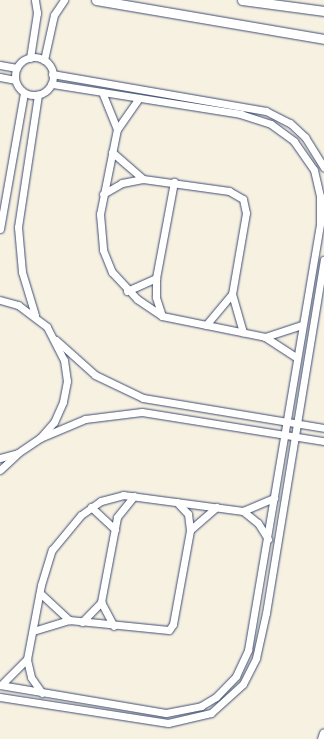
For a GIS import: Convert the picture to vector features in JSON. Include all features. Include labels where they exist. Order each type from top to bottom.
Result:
[{"type":"street","points":[[0,229],[24,93],[15,80],[17,68],[30,58],[37,13],[35,0]]},
{"type":"street","points":[[64,0],[54,15],[44,60],[52,74],[51,84],[38,95],[18,227],[22,272],[35,315],[56,340],[95,375],[143,398],[324,428]]},
{"type":"street","points":[[96,0],[324,39]]},
{"type":"street","points":[[242,0],[324,11]]},
{"type":"street","points":[[30,58],[44,60]]},
{"type":"street","points":[[0,65],[17,68]]},
{"type":"street","points":[[52,74],[266,111],[290,124],[305,137],[324,167]]},
{"type":"street","points":[[0,78],[15,80]]},
{"type":"street","points":[[0,685],[166,713],[184,711],[216,697],[236,676],[248,650],[268,538],[321,207],[319,185],[304,154],[284,132],[258,119],[51,84]]},
{"type":"street","points":[[102,92],[117,129]]},
{"type":"street","points":[[24,93],[38,95]]},
{"type":"street","points":[[139,98],[117,129],[103,194],[99,226],[103,250],[112,272],[127,291],[162,316],[265,337],[297,358]]},
{"type":"street","points":[[112,152],[143,179]]},
{"type":"street","points":[[103,194],[122,183],[143,179],[174,182],[229,191],[243,200],[246,213],[232,294],[243,332]]},
{"type":"street","points":[[162,316],[156,297],[156,278],[174,182]]},
{"type":"street","points":[[0,698],[168,723],[204,716],[234,696],[256,658],[324,260]]},
{"type":"street","points":[[127,291],[156,278]]},
{"type":"street","points":[[206,325],[232,294]]},
{"type":"street","points":[[0,300],[35,315]]},
{"type":"street","points":[[265,337],[302,325]]},
{"type":"street","points":[[40,438],[54,422],[64,395],[64,360],[56,340]]},
{"type":"street","points":[[0,470],[18,453],[40,438],[85,419],[123,412],[161,413],[324,441]]},
{"type":"street","points":[[0,458],[18,453]]},
{"type":"street","points":[[42,692],[31,677],[27,659],[48,559],[58,541],[91,507],[112,497],[134,496],[243,511],[258,523],[268,538]]},
{"type":"street","points":[[82,622],[101,602],[115,529],[121,509],[134,496]]},
{"type":"street","points":[[243,511],[274,498]]},
{"type":"street","points":[[33,630],[69,620],[164,632],[171,627],[190,530],[188,514],[177,502]]},
{"type":"street","points":[[91,507],[115,529]]},
{"type":"street","points":[[190,530],[216,507]]},
{"type":"street","points":[[40,594],[69,620]]},
{"type":"street","points":[[101,602],[114,626]]},
{"type":"street","points":[[0,685],[27,659]]},
{"type":"street","points":[[322,739],[324,733]]}]
